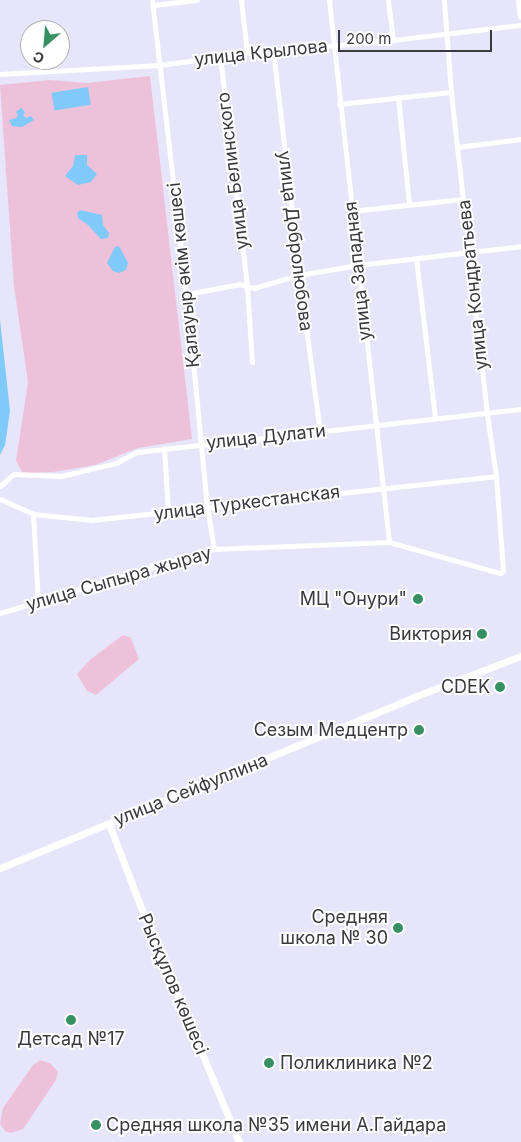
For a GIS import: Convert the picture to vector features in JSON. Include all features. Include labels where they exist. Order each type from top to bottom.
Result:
[{"type":"street","points":[[152,3],[197,0]]},
{"type":"street","points":[[241,0],[247,53]]},
{"type":"street","name":"улица Западная","points":[[329,0],[336,46],[340,104],[389,542]]},
{"type":"street","points":[[388,0],[393,40]]},
{"type":"street","name":"улица Кондратьева","points":[[444,0],[457,147],[487,414],[496,476],[503,570]]},
{"type":"street","points":[[519,0],[521,16]]},
{"type":"street","name":"Қалауыр әкім көшесі","points":[[152,3],[187,294],[207,506],[214,550]]},
{"type":"street","name":"улица Крылова","points":[[0,74],[160,65],[272,50],[336,46],[521,25]]},
{"type":"street","name":"улица Добролюбова","points":[[272,50],[320,432]]},
{"type":"street","name":"улица Белинского","points":[[220,56],[247,287],[252,362]]},
{"type":"street","points":[[340,104],[451,92]]},
{"type":"street","points":[[398,97],[409,204]]},
{"type":"street","points":[[457,147],[521,139]]},
{"type":"street","points":[[352,211],[463,199]]},
{"type":"street","points":[[187,294],[234,285],[261,287],[299,275],[358,265],[521,246]]},
{"type":"street","points":[[416,258],[434,418]]},
{"type":"street","name":"улица Дулати","points":[[0,486],[14,474],[68,474],[116,463],[138,452],[164,448],[521,409]]},
{"type":"street","points":[[164,448],[168,512]]},
{"type":"street","name":"улица Туркестанская","points":[[0,499],[33,514],[92,520],[496,476]]},
{"type":"street","points":[[33,514],[38,603]]},
{"type":"street","name":"улица Сыпыра жырау","points":[[0,613],[214,550],[389,542],[492,571],[501,573],[503,570]]},
{"type":"street","name":"улица Сейфуллина","points":[[0,868],[414,697],[521,656]]},
{"type":"street","name":"Рысқұлов көшесі","points":[[109,824],[142,910],[239,1142]]},
{"type":"shaded area","points":[[150,76],[192,439],[138,448],[95,465],[53,472],[23,473],[16,461],[28,382],[14,286],[0,85],[50,80],[87,83]]},
{"type":"shaded area","points":[[123,635],[131,638],[139,659],[96,695],[87,691],[77,674],[91,659]]},
{"type":"shaded area","points":[[41,1060],[51,1064],[58,1072],[56,1080],[23,1129],[11,1133],[5,1131],[0,1124],[3,1108],[33,1065]]},
{"type":"water","points":[[88,87],[91,105],[54,111],[51,93]]},
{"type":"water","points":[[21,108],[25,112],[23,115],[26,118],[31,116],[34,120],[22,127],[12,126],[9,120],[18,116],[16,112]]},
{"type":"water","points":[[75,155],[87,155],[87,165],[97,174],[91,182],[78,185],[65,176],[73,166]]},
{"type":"water","points":[[80,210],[102,215],[103,225],[109,233],[108,238],[101,239],[88,225],[78,218],[77,213]]},
{"type":"water","points":[[119,246],[128,263],[126,270],[119,273],[113,271],[107,263],[115,247]]},
{"type":"water","points":[[0,320],[10,411],[5,445],[0,455]]},
{"type":"place","name":"МЦ \"Онури\"","points":[[418,599]]},
{"type":"place","name":"Виктория","points":[[482,634]]},
{"type":"place","name":"CDEK","points":[[500,687]]},
{"type":"place","name":"Сезым Медцентр","points":[[419,730]]},
{"type":"place","name":"Средняя школа № 30","points":[[398,928]]},
{"type":"place","name":"Детсад №17","points":[[71,1020]]},
{"type":"place","name":"Поликлиника №2","points":[[269,1063]]},
{"type":"place","name":"Средняя школа №35 имени А.Гайдара","points":[[96,1125]]}]
